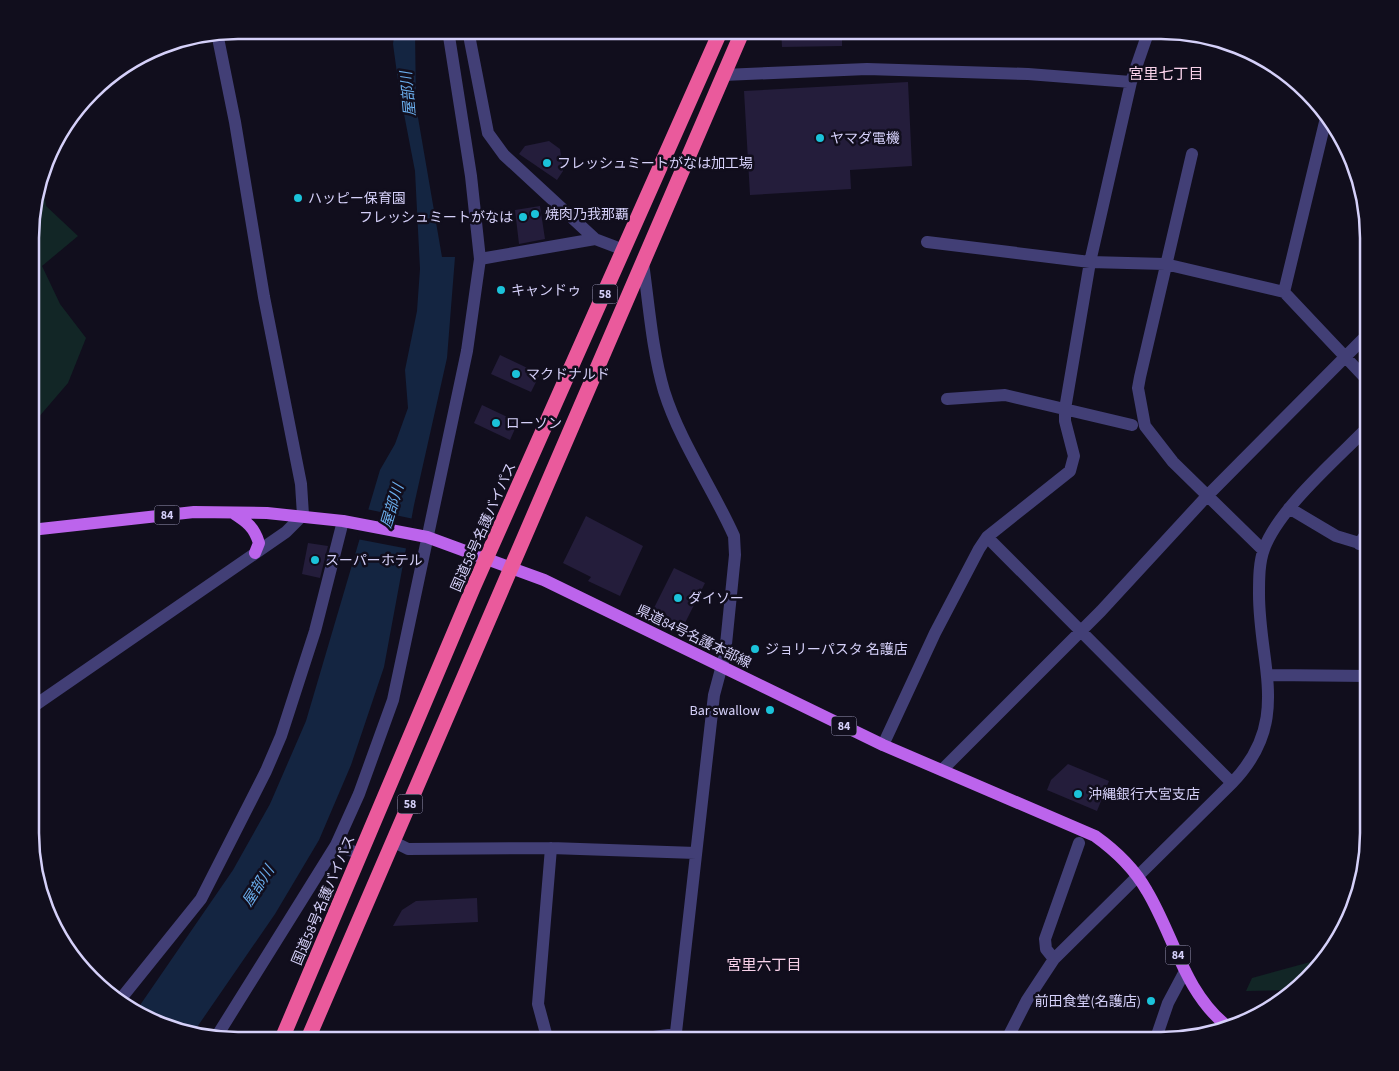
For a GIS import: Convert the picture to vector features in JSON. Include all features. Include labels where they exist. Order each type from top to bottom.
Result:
[{"type":"highway","name":"国道58号名護バイパス","points":[[285,1032],[487,558],[717,39]]},
{"type":"highway","name":"58","points":[[311,1032],[739,39]]},
{"type":"main road","name":"県道84号名護本部線","points":[[39,529],[194,512],[303,515],[346,521],[423,536],[544,580],[884,744],[1089,834],[1116,852],[1138,877],[1154,904],[1185,971],[1205,1003],[1224,1022]]},
{"type":"main road","points":[[232,512],[251,525],[254,530],[259,543],[255,553]]},
{"type":"street","points":[[39,702],[286,532],[303,515],[302,484],[264,297],[235,122],[218,39]]},
{"type":"street","points":[[220,1032],[336,845],[359,794],[393,700],[423,536],[467,351],[480,260],[471,176],[449,39]]},
{"type":"street","points":[[470,39],[488,133],[504,155],[595,239],[624,250]]},
{"type":"street","points":[[884,744],[935,633],[987,537],[1070,471],[1074,456],[1065,421],[1066,409],[1090,262],[1131,82],[1146,39]]},
{"type":"street","points":[[723,75],[867,69],[1028,74],[1131,82]]},
{"type":"street","points":[[1284,292],[1325,124]]},
{"type":"street","points":[[1192,154],[1165,264],[1159,300],[1138,388],[1140,407],[1145,426],[1173,462],[1263,550]]},
{"type":"street","points":[[480,260],[595,239]]},
{"type":"street","points":[[927,242],[1090,262],[1165,264],[1284,292],[1360,373]]},
{"type":"street","points":[[643,262],[655,352],[664,390],[680,431],[734,536],[735,554],[725,654],[714,695],[677,1032]]},
{"type":"street","points":[[942,770],[1081,631],[1207,496],[1360,342]]},
{"type":"street","points":[[947,399],[1005,396],[1132,424]]},
{"type":"street","points":[[1011,1032],[1027,1000],[1054,959],[1246,769],[1262,738],[1269,702],[1268,675],[1259,608],[1259,581],[1263,550],[1279,520],[1289,508],[1360,435]]},
{"type":"street","points":[[1289,508],[1336,536],[1360,544]]},
{"type":"street","points":[[123,996],[201,899],[266,771],[281,736],[346,521]]},
{"type":"street","points":[[987,537],[1232,783]]},
{"type":"street","points":[[1268,675],[1360,676]]},
{"type":"street","points":[[394,842],[408,849],[551,848],[696,853]]},
{"type":"street","points":[[1054,959],[1046,949],[1045,939],[1079,843]]},
{"type":"street","points":[[336,845],[360,854]]},
{"type":"street","points":[[546,1032],[538,1004],[551,848]]},
{"type":"street","points":[[1158,1032],[1168,1003],[1185,971]]},
{"type":"green space","points":[[44,194],[46,206],[78,236],[42,266],[60,304],[86,338],[68,383],[39,417],[39,224]]},
{"type":"green space","points":[[1314,961],[1284,990],[1246,991],[1252,978]]},
{"type":"water","name":"屋部川","points":[[394,39],[415,39],[416,106],[442,257],[455,257],[447,358],[414,505],[384,667],[351,765],[319,840],[275,914],[197,1027],[174,1022],[139,1007],[233,870],[270,804],[306,721],[380,470],[395,444],[408,408],[405,370],[417,311],[420,269],[415,171],[399,88]]},
{"type":"pier","points":[[366,509],[414,519],[409,549],[357,539]]},
{"type":"building","points":[[782,39],[842,39],[842,46],[782,47]]},
{"type":"building","points":[[908,82],[912,166],[850,170],[851,189],[750,195],[744,91]]},
{"type":"building","name":"フレッシュミートがなは加工場","points":[[549,141],[560,149],[563,171],[557,180],[519,154],[525,146]]},
{"type":"building","points":[[540,206],[545,239],[519,244],[515,210]]},
{"type":"building","name":"マクドナルド","points":[[500,355],[540,374],[531,392],[491,374]]},
{"type":"building","name":"ローソン","points":[[482,405],[518,422],[510,440],[474,423]]},
{"type":"building","points":[[586,516],[643,546],[620,596],[588,581],[591,577],[563,563]]},
{"type":"building","name":"スーパーホテル","points":[[308,543],[328,546],[320,578],[302,574]]},
{"type":"building","name":"ダイソー","points":[[674,568],[705,583],[682,629],[651,614]]},
{"type":"building","points":[[1068,764],[1109,781],[1097,811],[1047,790],[1051,780]]},
{"type":"building","points":[[477,898],[478,922],[393,926],[402,910],[416,901]]},
{"type":"place","name":"ヤマダ電機","points":[[820,138]]},
{"type":"place","name":"フレッシュミートがなは加工場","points":[[547,163]]},
{"type":"place","name":"ハッピー保育園","points":[[298,198]]},
{"type":"place","name":"焼肉乃我那覇","points":[[535,214]]},
{"type":"place","name":"フレッシュミートがなは","points":[[523,217]]},
{"type":"place","name":"キャンドゥ","points":[[501,290]]},
{"type":"place","name":"マクドナルド","points":[[516,374]]},
{"type":"place","name":"ローソン","points":[[496,423]]},
{"type":"place","name":"スーパーホテル","points":[[315,560]]},
{"type":"place","name":"ダイソー","points":[[678,598]]},
{"type":"place","name":"ジョリーパスタ 名護店","points":[[755,649]]},
{"type":"place","name":"Bar swallow","points":[[770,710]]},
{"type":"place","name":"沖縄銀行大宮支店","points":[[1078,794]]},
{"type":"place","name":"前田食堂(名護店)","points":[[1151,1001]]},
{"type":"district","name":"宮里七丁目","points":[[1166,74]]},
{"type":"district","name":"宮里六丁目","points":[[764,965]]}]
